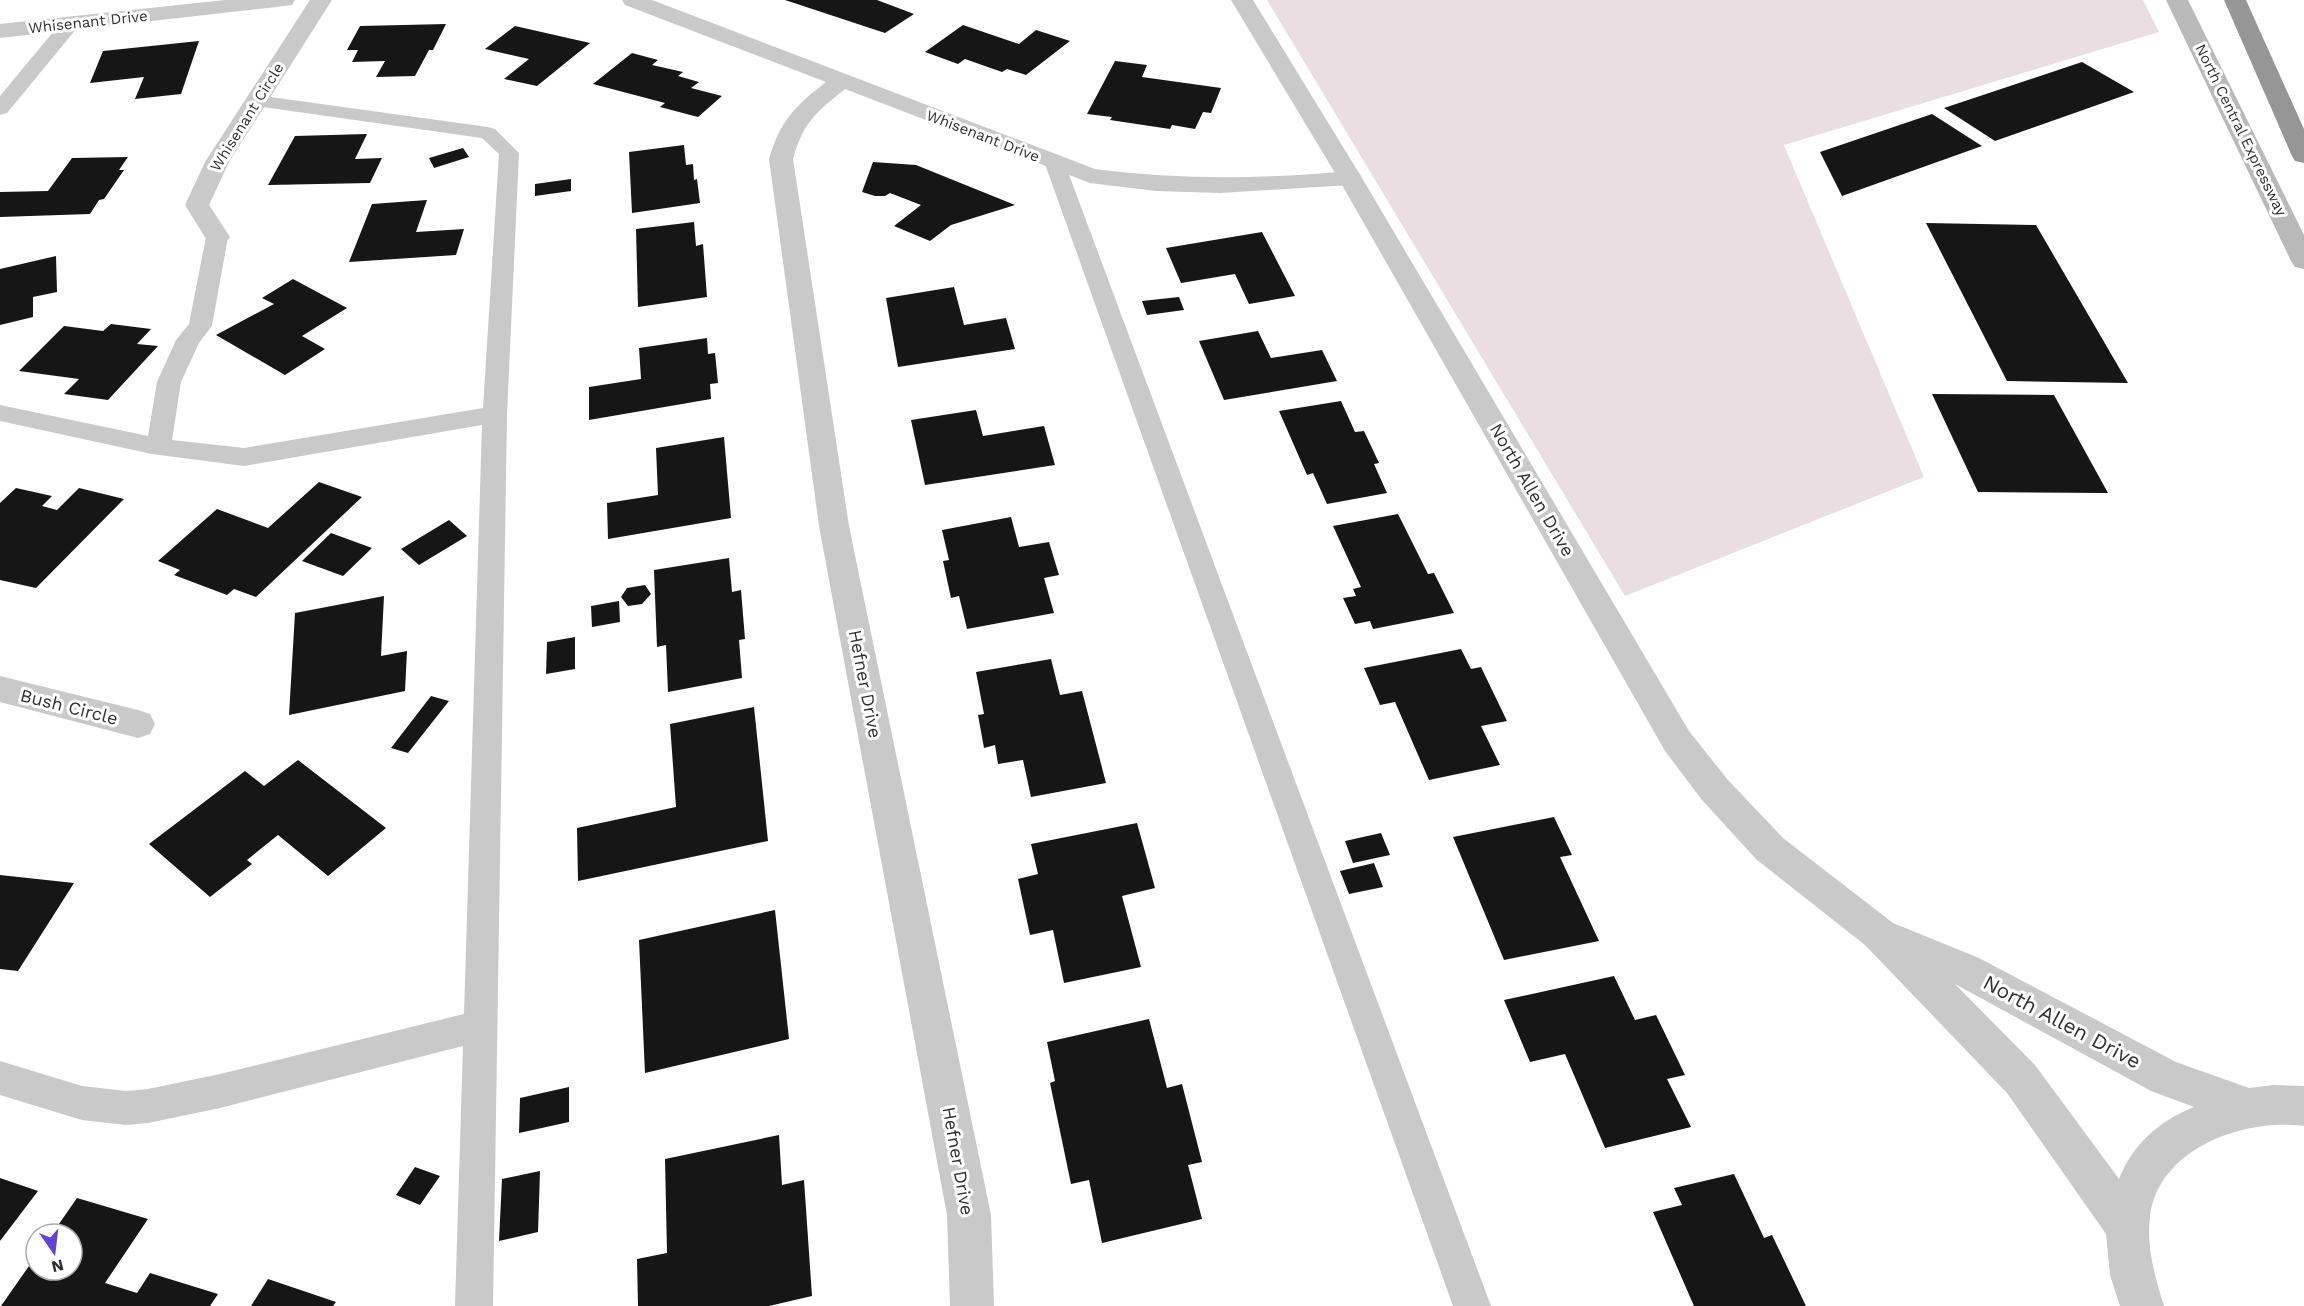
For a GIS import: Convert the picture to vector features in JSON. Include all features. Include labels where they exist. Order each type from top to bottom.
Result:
[{"type":"highway","points":[[2235,0],[2304,156]]},
{"type":"main road","name":"North Central Expressway","points":[[2177,0],[2304,261]]},
{"type":"street","name":"Whisenant Drive","points":[[0,31],[284,0]]},
{"type":"street","name":"Whisenant Circle","points":[[217,237],[197,205],[217,162],[321,0]]},
{"type":"street","name":"Whisenant Drive","points":[[633,0],[840,82],[1090,176],[1149,185],[1208,188],[1294,184],[1350,178]]},
{"type":"street","name":"North Allen Drive","points":[[1242,0],[1350,178],[1677,741],[1714,789],[1770,849],[1878,933],[2021,1079],[2126,1225]]},
{"type":"street","name":"Hefner Drive","points":[[840,82],[812,104],[789,132],[781,159],[834,526],[969,1215],[972,1306]]},
{"type":"street","name":"Bush Circle","points":[[0,689],[138,724]]},
{"type":"street","name":"North Allen Drive","points":[[1878,933],[1965,970],[2165,1077],[2247,1107]]},
{"type":"street","points":[[2142,1306],[2128,1260],[2126,1225],[2143,1171],[2166,1143],[2206,1121],[2247,1107],[2293,1104],[2304,1106]]},
{"type":"lane","points":[[0,109],[70,24]]},
{"type":"lane","points":[[256,101],[488,133],[509,153],[495,414],[474,1306]]},
{"type":"lane","points":[[1055,164],[1472,1306]]},
{"type":"lane","points":[[159,445],[169,382],[188,340],[200,326],[217,237]]},
{"type":"lane","points":[[0,413],[159,445],[244,457],[495,414]]},
{"type":"lane","points":[[0,1078],[82,1103],[126,1108],[148,1106],[220,1091],[480,1026]]},
{"type":"shaded area","points":[[1267,0],[2143,0],[2159,32],[1784,145],[1924,477],[1625,596]]},
{"type":"building","points":[[785,0],[877,0],[914,14],[885,33]]},
{"type":"building","points":[[446,24],[433,50],[429,50],[415,76],[376,77],[385,61],[352,62],[358,50],[347,50],[360,26]]},
{"type":"building","points":[[963,25],[1019,44],[1036,30],[1070,41],[1026,75],[1007,69],[1002,72],[965,59],[958,64],[925,52]]},
{"type":"building","points":[[515,26],[590,43],[537,86],[504,79],[529,59],[485,49]]},
{"type":"building","points":[[199,41],[181,94],[135,99],[144,77],[90,83],[103,51]]},
{"type":"building","points":[[632,53],[658,60],[652,65],[683,72],[678,76],[699,82],[691,88],[722,96],[698,117],[660,107],[665,103],[593,84]]},
{"type":"building","points":[[1115,61],[1147,65],[1142,77],[1221,88],[1211,113],[1203,112],[1195,129],[1172,125],[1170,129],[1110,120],[1112,117],[1087,114]]},
{"type":"building","points":[[2082,62],[2134,92],[1995,141],[1944,108]]},
{"type":"building","points":[[1932,114],[1982,146],[1842,196],[1820,152]]},
{"type":"building","points":[[367,134],[355,159],[382,158],[370,183],[268,185],[295,136]]},
{"type":"building","points":[[684,145],[686,165],[693,164],[694,180],[697,179],[700,203],[632,213],[629,152]]},
{"type":"building","points":[[463,148],[469,157],[434,168],[429,158]]},
{"type":"building","points":[[128,157],[119,170],[124,170],[104,199],[99,200],[90,214],[0,217],[0,192],[48,191],[72,158]]},
{"type":"building","points":[[873,162],[916,165],[1015,205],[951,225],[930,241],[894,226],[921,205],[890,193],[885,196],[875,196],[862,192]]},
{"type":"building","points":[[571,179],[571,191],[535,196],[535,184]]},
{"type":"building","points":[[427,200],[416,232],[464,229],[456,255],[349,262],[372,204]]},
{"type":"building","points":[[694,222],[696,246],[703,244],[707,297],[638,307],[636,229]]},
{"type":"building","points":[[1926,223],[2036,225],[2128,383],[2007,381]]},
{"type":"building","points":[[1262,232],[1295,296],[1249,304],[1235,274],[1181,283],[1166,248]]},
{"type":"building","points":[[56,256],[57,292],[33,297],[33,317],[0,325],[0,269]]},
{"type":"building","points":[[293,279],[347,308],[302,336],[325,349],[285,375],[216,335],[274,304],[262,298]]},
{"type":"building","points":[[954,287],[964,325],[1006,318],[1015,349],[898,367],[886,298]]},
{"type":"building","points":[[1179,297],[1184,310],[1147,315],[1142,301]]},
{"type":"building","points":[[111,324],[151,329],[137,344],[158,346],[108,400],[64,394],[79,379],[19,371],[64,326],[103,331]]},
{"type":"building","points":[[1258,331],[1271,358],[1322,350],[1337,381],[1224,400],[1199,341]]},
{"type":"building","points":[[707,338],[708,354],[715,353],[718,383],[710,384],[711,399],[589,420],[589,387],[641,379],[639,348]]},
{"type":"building","points":[[1932,394],[2054,395],[2108,493],[1978,492]]},
{"type":"building","points":[[1341,401],[1355,432],[1364,431],[1379,463],[1374,464],[1387,493],[1327,504],[1313,473],[1307,475],[1279,411]]},
{"type":"building","points":[[976,410],[983,436],[1044,426],[1055,465],[925,485],[911,420]]},
{"type":"building","points":[[724,437],[731,518],[608,539],[607,503],[658,495],[656,448]]},
{"type":"building","points":[[319,482],[362,497],[256,597],[234,589],[227,595],[174,575],[180,570],[158,561],[217,509],[268,528]]},
{"type":"building","points":[[16,488],[52,496],[42,506],[57,510],[79,488],[124,499],[36,588],[0,580],[0,503]]},
{"type":"building","points":[[1398,514],[1428,574],[1434,573],[1454,613],[1373,629],[1370,621],[1355,624],[1343,598],[1356,596],[1353,589],[1361,587],[1333,526]]},
{"type":"building","points":[[1011,517],[1019,547],[1049,542],[1059,575],[1044,578],[1054,613],[967,629],[959,596],[951,598],[943,561],[949,560],[942,530]]},
{"type":"building","points":[[449,520],[467,536],[419,565],[401,549]]},
{"type":"building","points":[[331,533],[372,548],[343,576],[302,561]]},
{"type":"building","points":[[729,558],[732,592],[741,590],[745,639],[739,640],[742,678],[668,692],[666,645],[657,647],[654,570]]},
{"type":"building","points":[[645,585],[651,594],[642,604],[628,606],[621,597],[627,588]]},
{"type":"building","points":[[384,596],[381,656],[407,651],[405,691],[289,715],[295,613]]},
{"type":"building","points":[[619,601],[620,622],[592,627],[591,606]]},
{"type":"building","points":[[575,637],[575,669],[546,674],[547,642]]},
{"type":"building","points":[[1461,649],[1471,669],[1481,667],[1507,721],[1481,726],[1500,765],[1429,780],[1395,702],[1380,705],[1364,668]]},
{"type":"building","points":[[1051,659],[1060,695],[1082,691],[1106,783],[1031,797],[1023,760],[998,764],[995,745],[984,748],[978,715],[984,714],[976,672]]},
{"type":"building","points":[[431,696],[449,701],[408,753],[391,748]]},
{"type":"building","points":[[754,707],[768,841],[578,881],[577,828],[676,807],[670,724]]},
{"type":"building","points":[[298,760],[386,828],[328,876],[278,835],[247,860],[252,864],[210,897],[149,844],[245,771],[264,786]]},
{"type":"building","points":[[1554,817],[1572,855],[1560,857],[1599,941],[1504,960],[1453,837]]},
{"type":"building","points":[[1137,823],[1155,888],[1122,896],[1141,967],[1064,983],[1053,930],[1030,935],[1018,879],[1038,874],[1031,844]]},
{"type":"building","points":[[1381,833],[1390,855],[1353,863],[1345,841]]},
{"type":"building","points":[[1374,863],[1383,887],[1349,894],[1340,871]]},
{"type":"building","points":[[0,875],[74,883],[18,971],[0,969]]},
{"type":"building","points":[[775,910],[789,1039],[645,1073],[639,940]]},
{"type":"building","points":[[1614,976],[1635,1020],[1656,1015],[1685,1075],[1667,1079],[1691,1127],[1605,1148],[1565,1054],[1530,1062],[1504,1000]]},
{"type":"building","points":[[1149,1019],[1167,1088],[1182,1084],[1202,1162],[1188,1165],[1202,1219],[1102,1243],[1089,1180],[1071,1184],[1050,1083],[1055,1081],[1047,1042]]},
{"type":"building","points":[[569,1087],[569,1122],[519,1133],[520,1098]]},
{"type":"building","points":[[779,1135],[782,1185],[804,1180],[812,1296],[769,1306],[638,1306],[637,1259],[667,1253],[665,1159]]},
{"type":"building","points":[[415,1167],[440,1176],[420,1205],[396,1195]]},
{"type":"building","points":[[540,1171],[538,1232],[499,1241],[502,1179]]},
{"type":"building","points":[[1734,1174],[1764,1238],[1772,1235],[1806,1306],[1694,1306],[1653,1212],[1682,1205],[1674,1188]]},
{"type":"building","points":[[0,1178],[38,1191],[0,1241]]},
{"type":"building","points":[[77,1198],[148,1219],[105,1283],[137,1293],[150,1273],[218,1294],[210,1306],[1,1306],[24,1273],[24,1282],[84,1282],[84,1222],[60,1222]]},
{"type":"building","points":[[268,1279],[336,1302],[333,1306],[251,1306]]}]
